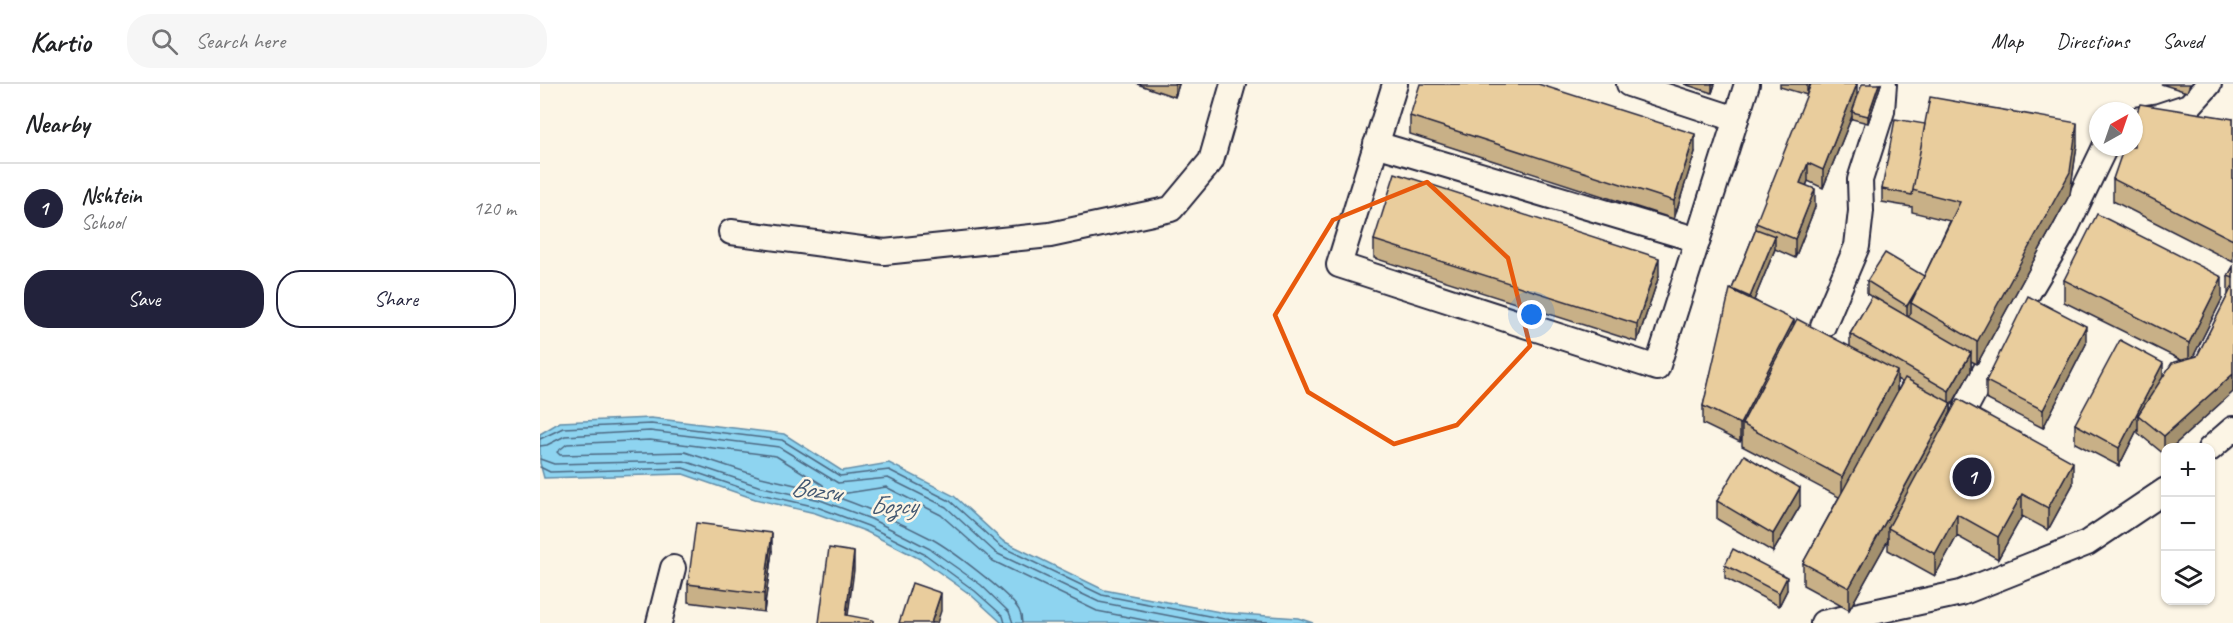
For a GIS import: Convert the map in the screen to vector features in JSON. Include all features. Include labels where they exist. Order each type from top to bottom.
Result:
[{"type":"lane","points":[[731,232],[884,252],[1050,235],[1171,209],[1211,161],[1233,84]]},
{"type":"lane","points":[[1395,84],[1339,265],[1657,368],[1747,84]]},
{"type":"lane","points":[[1629,84],[1736,119]]},
{"type":"lane","points":[[1823,326],[1857,246],[1861,211],[1860,180],[1882,111],[1884,84]]},
{"type":"lane","points":[[2143,119],[2159,116],[2188,106],[2209,84]]},
{"type":"lane","points":[[1376,144],[1698,240]]},
{"type":"lane","points":[[1967,405],[2016,313],[2064,232],[2101,156]]},
{"type":"lane","points":[[2215,445],[2233,429]]},
{"type":"lane","points":[[1823,623],[1961,593],[2087,543],[2161,493]]},
{"type":"lane","points":[[658,623],[673,568]]},
{"type":"highlighted area","points":[[1427,182],[1508,258],[1530,346],[1457,425],[1394,444],[1308,392],[1275,315],[1333,220]]},
{"type":"water","name":"Бозсу","points":[[651,418],[784,434],[842,471],[889,463],[954,496],[1003,541],[1104,590],[1225,613],[1298,618],[1313,623],[1002,623],[971,595],[922,560],[865,531],[815,513],[755,499],[683,474],[544,478],[540,463],[540,434],[560,422]]},
{"type":"building","points":[[1420,84],[1538,84],[1695,134],[1674,201],[1410,116]]},
{"type":"building","points":[[1811,84],[1857,84],[1823,170],[1808,163],[1800,183],[1815,189],[1795,239],[1756,223]]},
{"type":"building","points":[[1862,84],[1879,84],[1868,116],[1852,112]]},
{"type":"building","points":[[1930,97],[2077,123],[2070,172],[1977,342],[1911,303],[1960,202],[1912,190]]},
{"type":"building","points":[[2143,104],[2233,119],[2233,240],[2113,179],[2121,156],[2143,156]]},
{"type":"building","points":[[1895,119],[1925,124],[1912,195],[1882,189]]},
{"type":"building","points":[[1395,173],[1659,258],[1637,324],[1374,240]]},
{"type":"building","points":[[2097,214],[2222,277],[2189,343],[2064,280]]},
{"type":"building","points":[[1756,229],[1775,236],[1750,297],[1732,289]]},
{"type":"building","points":[[1885,253],[1924,276],[1907,306],[1867,281]]},
{"type":"building","points":[[2233,267],[2233,278],[2228,276]]},
{"type":"building","points":[[2232,287],[2233,374],[2164,436],[2138,415],[2172,363],[2197,356]]},
{"type":"building","points":[[1730,289],[1794,320],[1740,424],[1703,406]]},
{"type":"building","points":[[1872,296],[1971,353],[1949,391],[1850,334]]},
{"type":"building","points":[[2028,296],[2086,326],[2043,410],[1986,381]]},
{"type":"building","points":[[1797,319],[1897,371],[1842,477],[1742,424]]},
{"type":"building","points":[[2120,340],[2163,363],[2119,448],[2075,424]]},
{"type":"building","points":[[1905,378],[1951,403],[1849,588],[1803,563]]},
{"type":"building","points":[[1958,399],[2073,462],[2048,508],[2022,494],[1998,537],[1957,514],[1935,554],[1888,528]]},
{"type":"building","points":[[1744,455],[1800,488],[1773,534],[1717,501]]},
{"type":"building","points":[[696,523],[772,533],[764,594],[688,584]]},
{"type":"building","points":[[829,548],[854,552],[846,615],[873,620],[873,623],[819,623]]},
{"type":"building","points":[[1733,549],[1787,577],[1779,593],[1725,565]]},
{"type":"building","points":[[912,583],[941,593],[931,623],[899,623]]},
{"type":"place","name":"Nshtein","points":[[1972,477]]},
{"type":"water label","name":"Bozsu","points":[[816,489]]}]
